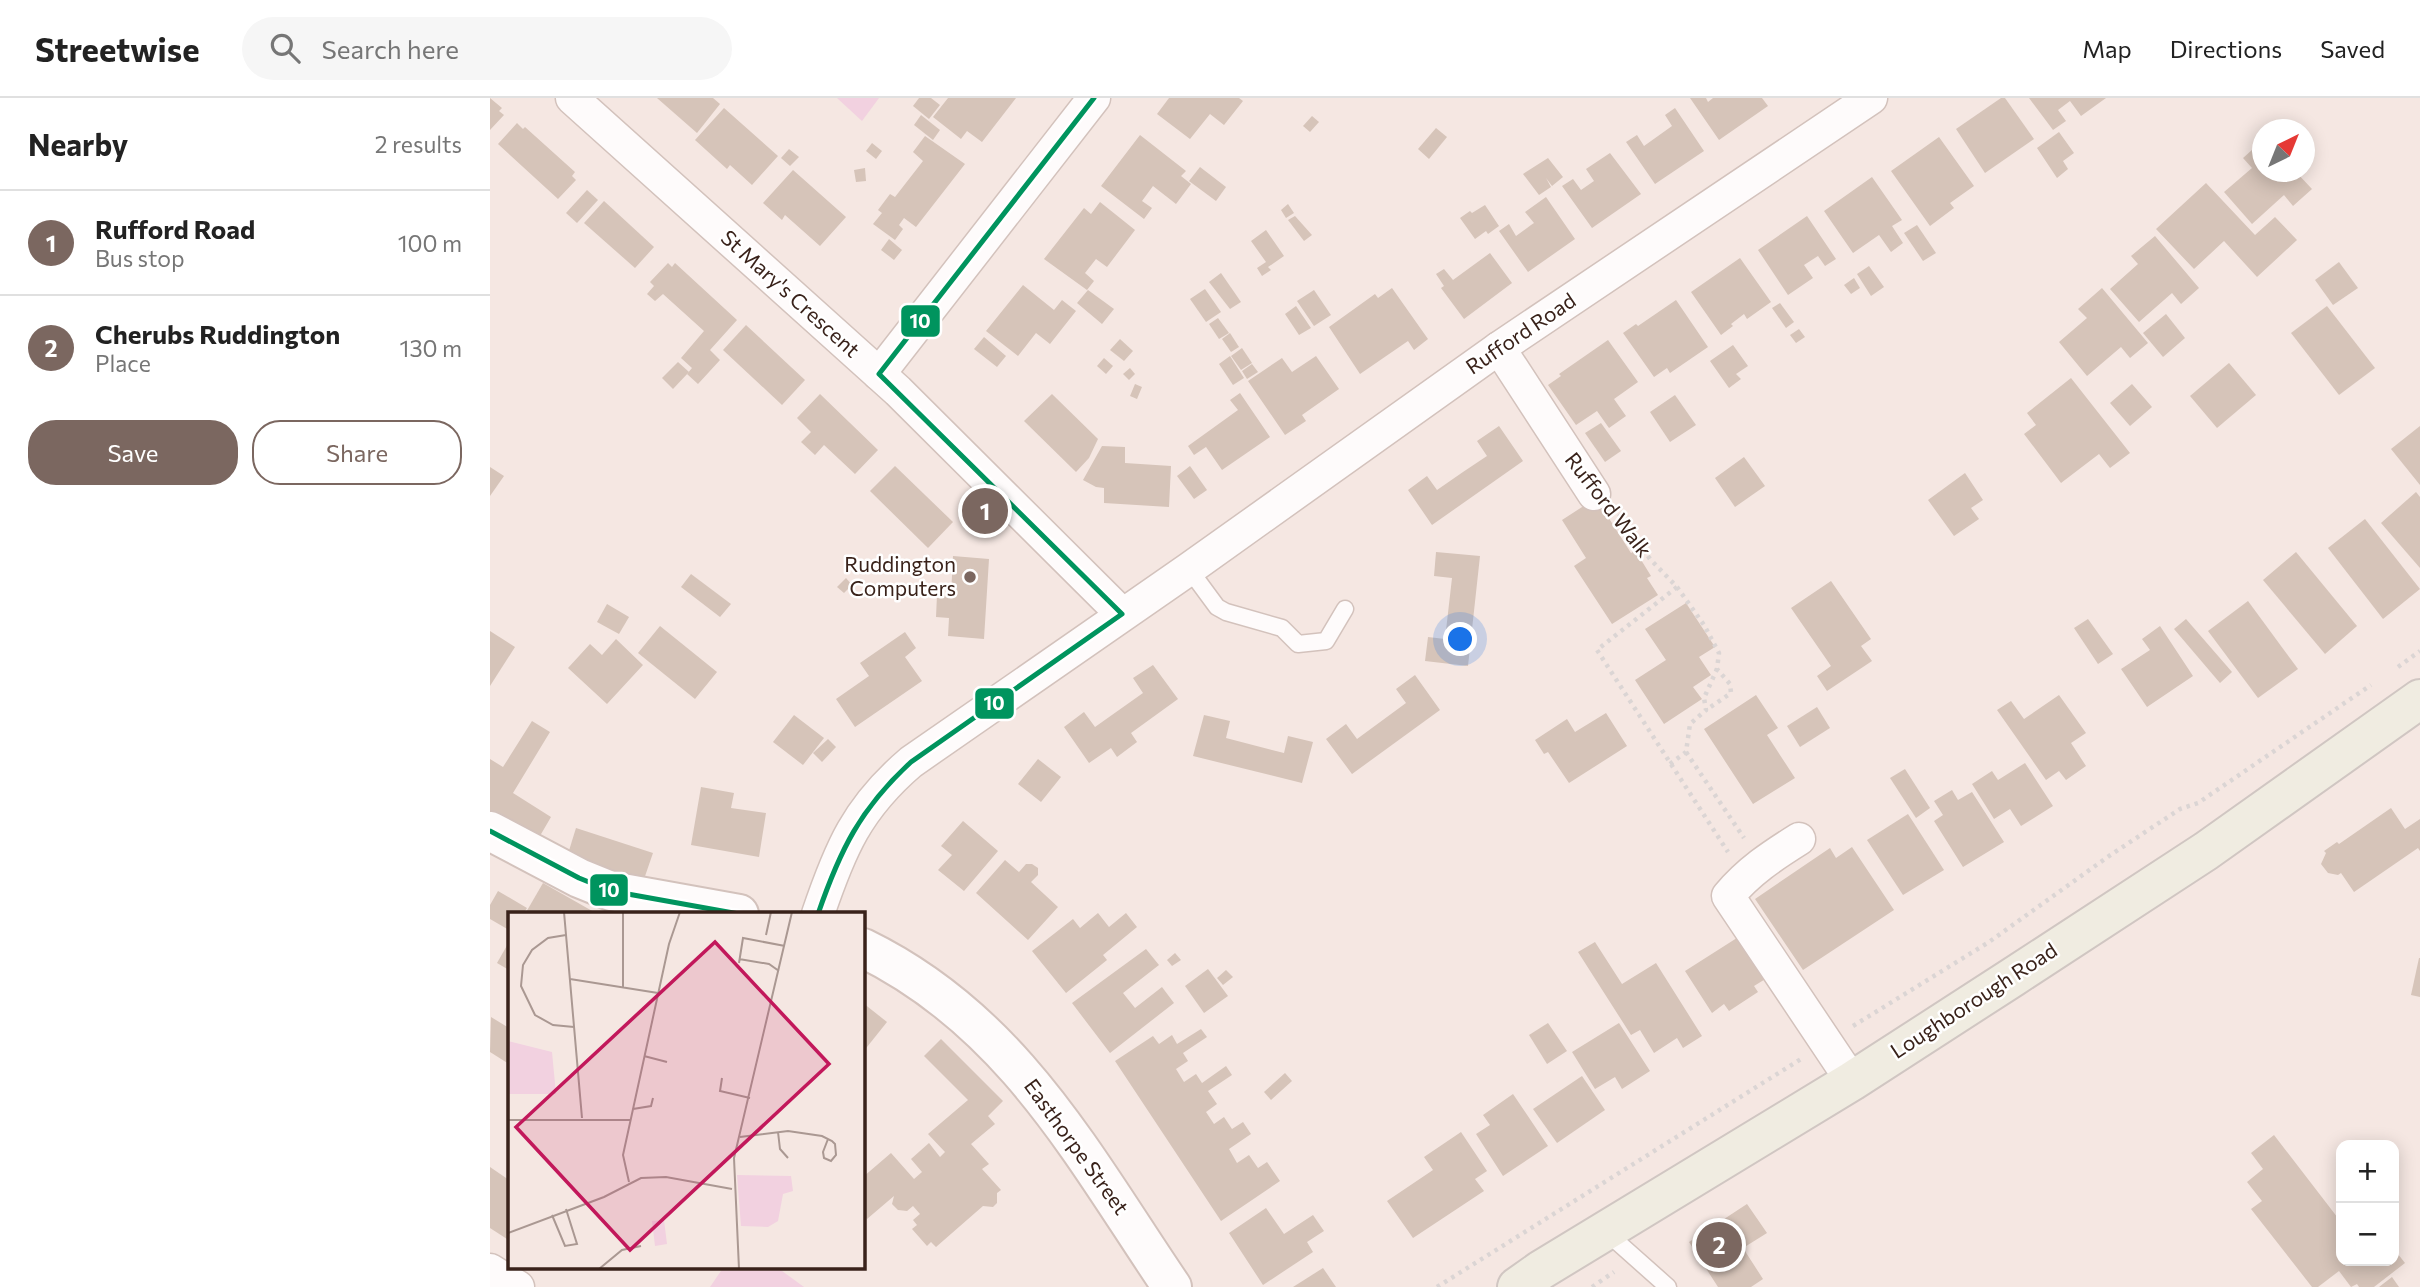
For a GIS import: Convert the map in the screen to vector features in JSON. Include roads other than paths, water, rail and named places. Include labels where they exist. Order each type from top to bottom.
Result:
[{"type":"main road","name":"Loughborough Road","points":[[1517,1287],[1852,1081],[2206,851],[2420,699]]},
{"type":"street","name":"St Mary's Crescent","points":[[572,98],[879,374],[1122,614]]},
{"type":"street","points":[[879,374],[1094,98]]},
{"type":"street","name":"Rufford Road","points":[[819,912],[844,844],[862,814],[911,762],[1189,569],[1499,348],[1871,98]]},
{"type":"street","name":"Rufford Walk","points":[[1499,348],[1594,494]]},
{"type":"street","points":[[490,831],[579,878],[611,891],[728,912]]},
{"type":"street","points":[[1799,839],[1752,870],[1728,896],[1852,1081]]},
{"type":"street","name":"Easthorpe Street","points":[[864,949],[896,965],[936,993],[970,1020],[1014,1063],[1073,1136],[1172,1287]]},
{"type":"street","points":[[490,1270],[518,1287]]},
{"type":"lane","points":[[1189,569],[1217,607],[1282,628],[1298,644],[1326,641],[1345,609]]},
{"type":"lane","points":[[1605,1231],[1668,1287]]},
{"type":"place","name":"Rufford Road","points":[[985,511]]},
{"type":"place","name":"Ruddington Computers","points":[[970,577]]},
{"type":"place","name":"Cherubs Ruddington","points":[[1719,1245]]}]
